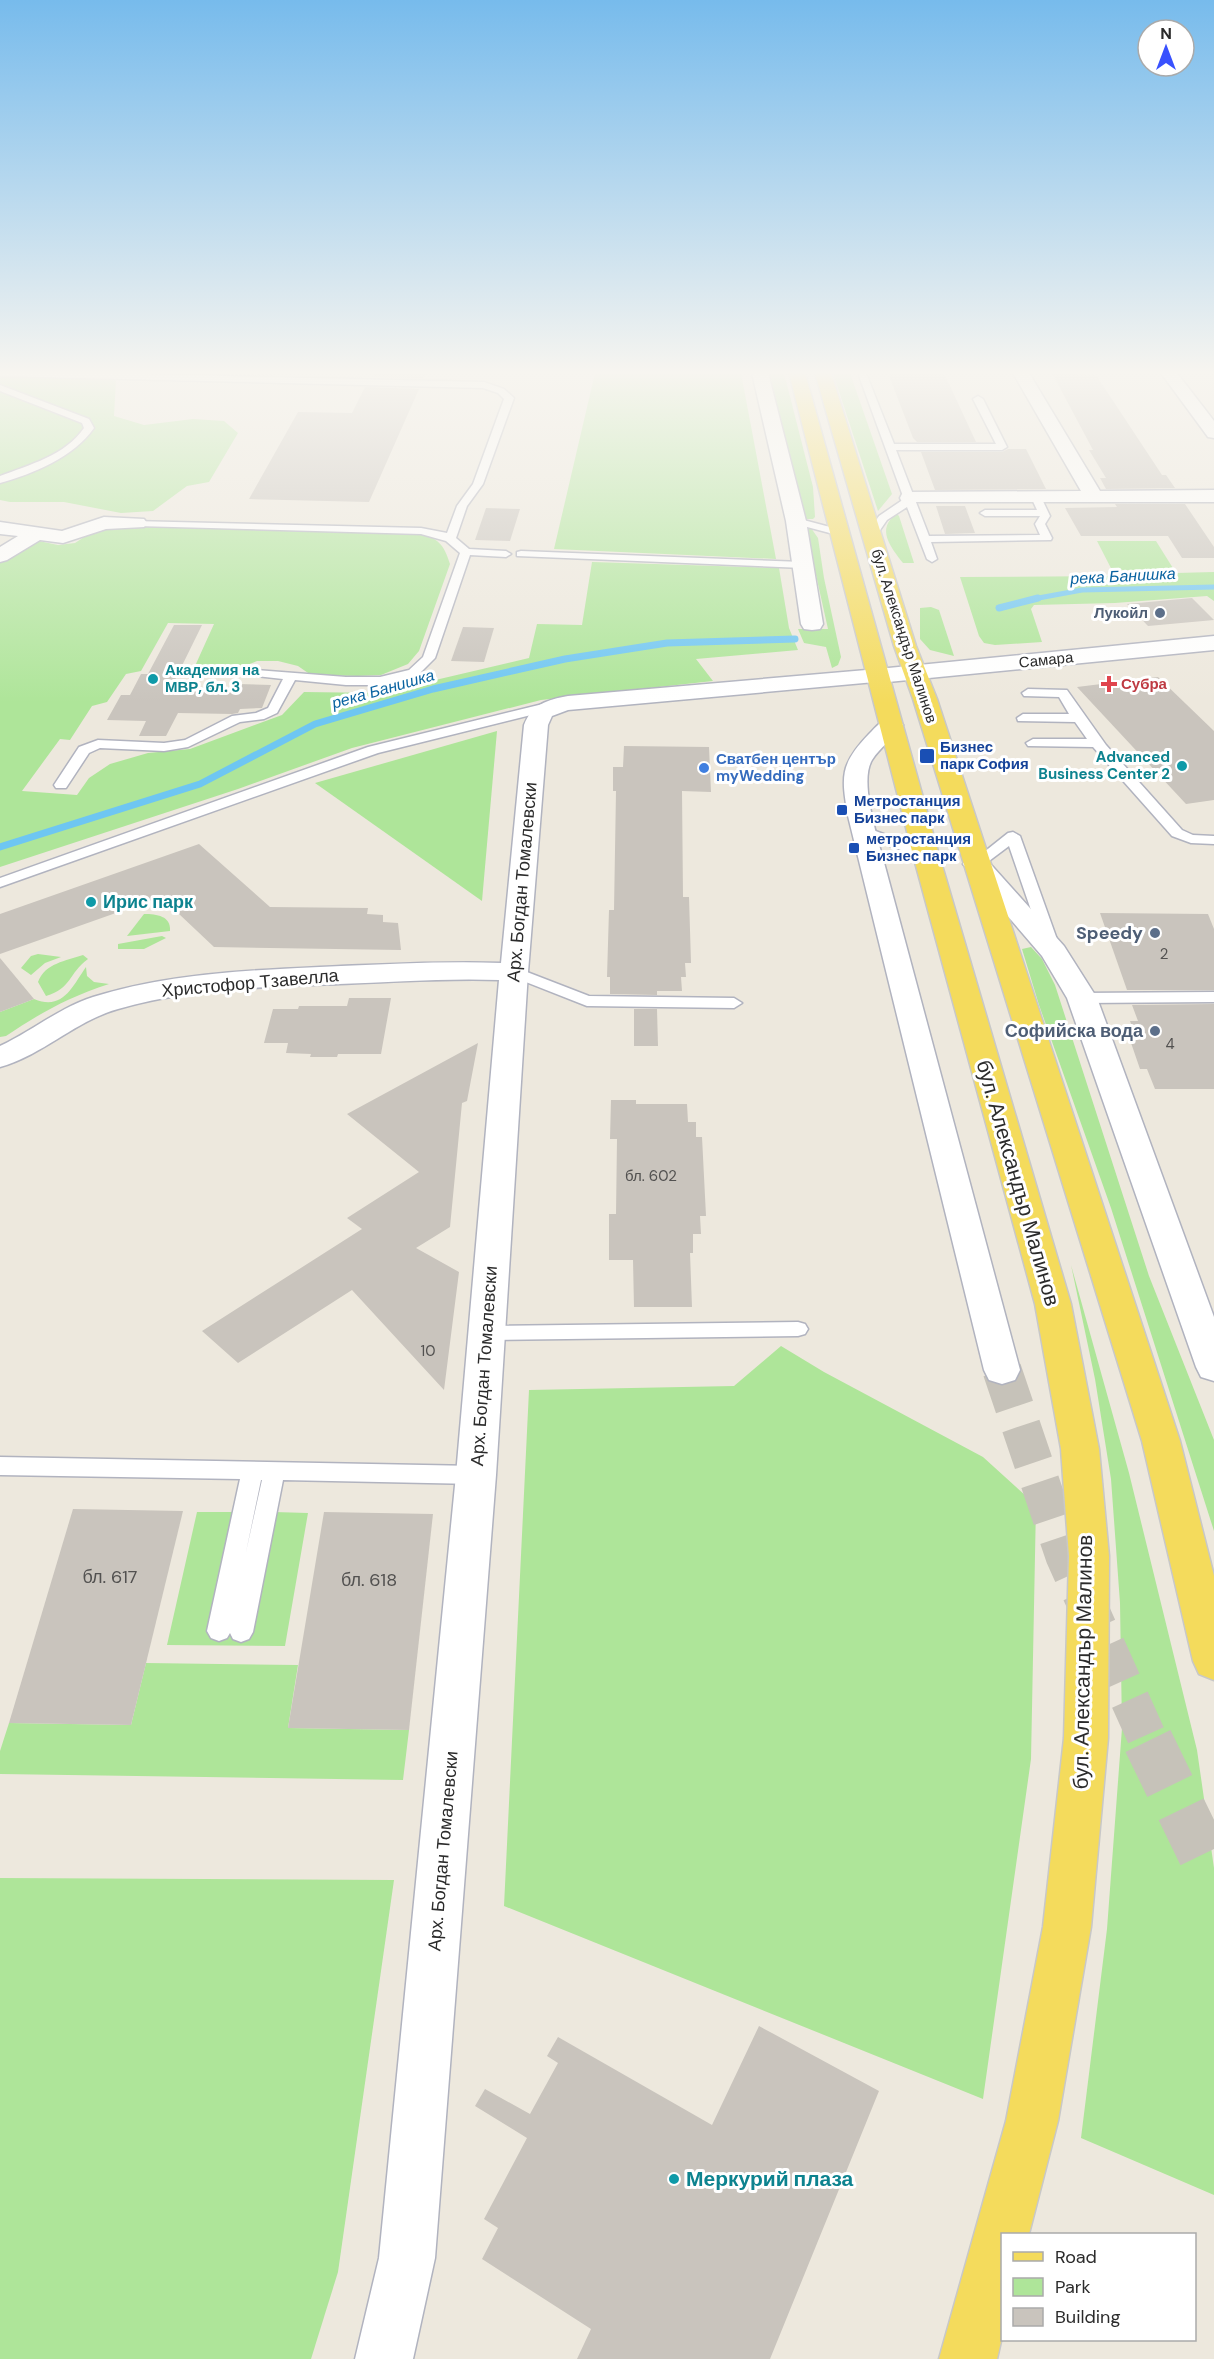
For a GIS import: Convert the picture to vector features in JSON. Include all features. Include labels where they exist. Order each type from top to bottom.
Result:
[{"type":"main road","name":"бул. Александър Малинов","points":[[827,483],[926,855],[1053,1304],[1080,1449],[1089,1556],[1086,1738],[1067,1927],[1032,2121],[1002,2233]]},
{"type":"main road","name":"бул. Александър Малинов","points":[[856,483],[1161,1441],[1214,1661]]},
{"type":"main road","name":"бул. Александър Малинов","points":[[968,2359],[1001,2236]]},
{"type":"street","points":[[787,483],[796,521],[812,624]]},
{"type":"street","points":[[1085,483],[1093,496]]},
{"type":"street","points":[[909,499],[1039,505],[1093,496],[1214,496]]},
{"type":"street","points":[[0,528],[63,537],[104,523],[137,523]]},
{"type":"street","points":[[0,556],[35,534]]},
{"type":"street","name":"Самара","points":[[878,676],[1214,643]]},
{"type":"street","points":[[546,707],[568,703],[878,676]]},
{"type":"street","name":"Арх. Богдан Томалевски","points":[[384,2359],[407,2258],[476,1475],[514,972],[536,725],[538,715],[546,707]]},
{"type":"street","points":[[891,725],[858,762],[855,780],[875,843],[1002,1370]]},
{"type":"street","name":"бул. Александър Малинов","points":[[976,864],[1054,952],[1082,998],[1214,1367]]},
{"type":"street","name":"Христофор Тзавелла","points":[[0,1056],[20,1049],[102,1003],[150,991],[267,978],[469,970],[514,972]]},
{"type":"lane","points":[[450,539],[462,506],[478,483]]},
{"type":"lane","points":[[903,483],[932,559]]},
{"type":"lane","points":[[872,534],[883,518],[909,499]]},
{"type":"lane","points":[[924,539],[1047,538],[1040,524],[1044,516],[1039,505],[985,513]]},
{"type":"lane","points":[[796,521],[841,533]]},
{"type":"lane","points":[[137,523],[421,531],[439,534],[450,539],[466,552],[506,554]]},
{"type":"lane","points":[[260,673],[346,681],[380,681],[413,673],[429,658],[466,552]]},
{"type":"lane","points":[[521,554],[803,565]]},
{"type":"lane","points":[[61,785],[84,750],[98,744],[164,747],[188,742],[237,719],[259,716],[273,710],[291,676]]},
{"type":"lane","points":[[1028,693],[1063,693],[1078,718],[1098,743],[1177,833],[1191,839],[1210,840],[1214,855]]},
{"type":"lane","points":[[0,883],[373,750],[546,707]]},
{"type":"lane","points":[[1023,718],[1078,718]]},
{"type":"lane","points":[[1033,743],[1098,743]]},
{"type":"lane","points":[[976,864],[1012,836],[1054,952]]},
{"type":"lane","points":[[875,843],[926,855]]},
{"type":"lane","points":[[514,972],[587,1001],[734,1003]]},
{"type":"lane","points":[[1082,998],[1214,997]]},
{"type":"lane","points":[[486,1334],[798,1329]]},
{"type":"lane","points":[[0,1466],[476,1475]]},
{"type":"lane","points":[[219,1631],[263,1471]]},
{"type":"lane","points":[[242,1632],[263,1471]]},
{"type":"green space","points":[[0,483],[203,483],[187,486],[153,511],[121,513],[64,502],[0,500]]},
{"type":"green space","points":[[569,483],[762,483],[776,559],[554,549]]},
{"type":"green space","points":[[795,483],[812,483],[813,487],[815,517],[804,519]]},
{"type":"green space","points":[[869,483],[888,483],[892,494],[878,511]]},
{"type":"green space","points":[[897,514],[914,563],[903,563],[887,538],[887,525]]},
{"type":"green space","points":[[119,525],[418,533],[431,537],[439,543],[450,564],[419,651],[408,664],[381,675],[311,675],[298,666],[278,661],[257,661],[242,667],[195,666],[214,624],[168,623],[141,671],[126,674],[107,702],[92,706],[70,740],[60,739],[22,791],[77,795],[89,778],[110,764],[148,753],[190,749],[282,715],[304,692],[380,693],[529,658],[537,624],[582,625],[592,562],[779,568],[789,628],[798,650],[696,659],[713,681],[541,700],[352,748],[238,789],[0,867],[0,562],[34,540],[58,545],[75,543],[98,528]]},
{"type":"green space","points":[[811,528],[818,538],[841,657],[838,665],[832,668],[826,647],[804,643],[798,629],[828,629],[806,530]]},
{"type":"green space","points":[[1097,541],[1156,541],[1176,573],[1214,572],[1214,601],[1207,596],[1115,603],[1034,605],[1031,609],[1042,642],[995,645],[984,643],[979,636],[960,577],[1115,576]]},
{"type":"green space","points":[[931,607],[939,610],[954,656],[930,650],[920,639],[920,608]]},
{"type":"green space","points":[[497,731],[482,901],[315,783]]},
{"type":"green space","points":[[144,914],[158,915],[166,919],[170,931],[127,936]]},
{"type":"green space","points":[[162,936],[166,938],[144,949],[118,949],[118,944]]},
{"type":"green space","points":[[1031,947],[1042,959],[1055,985],[1149,1276],[1214,1440],[1214,1531],[1111,1208],[1039,1005],[1022,949]]},
{"type":"green space","points":[[38,954],[61,957],[45,963],[31,975],[21,968],[31,956]]},
{"type":"green space","points":[[83,955],[88,959],[65,985],[46,996],[38,982],[41,976],[57,964]]},
{"type":"green space","points":[[86,967],[87,976],[94,982],[109,984],[68,1000],[6,1036],[0,1037],[0,1012],[34,999],[52,1002],[60,999],[71,989]]},
{"type":"green space","points":[[1071,1265],[1129,1473],[1197,1750],[1214,1868],[1214,2195],[1081,2138],[1107,1929],[1122,1728],[1120,1603],[1111,1479],[1095,1379]]},
{"type":"green space","points":[[781,1346],[824,1372],[983,1457],[1036,1505],[1031,1759],[983,2099],[504,1906],[529,1390],[734,1386]]},
{"type":"green space","points":[[197,1512],[233,1512],[208,1631],[274,1512],[308,1513],[285,1646],[167,1645]]},
{"type":"green space","points":[[146,1663],[298,1665],[288,1728],[409,1730],[403,1780],[0,1774],[0,1751],[9,1723],[131,1725]]},
{"type":"green space","points":[[0,1878],[394,1880],[338,2272],[311,2359],[0,2359]]},
{"type":"building","points":[[258,483],[377,483],[369,502],[249,499]]},
{"type":"building","points":[[932,483],[1043,483],[1046,489],[935,490]]},
{"type":"building","points":[[1103,483],[1172,483],[1175,488],[1106,489]]},
{"type":"building","points":[[1115,504],[1185,504],[1214,547],[1214,558],[1182,558],[1168,536],[1081,536],[1065,508],[1117,507]]},
{"type":"building","points":[[936,506],[965,506],[975,533],[945,534]]},
{"type":"building","points":[[486,508],[520,509],[510,541],[475,540]]},
{"type":"building","points":[[1192,598],[1214,620],[1148,626],[1127,604]]},
{"type":"building","name":"Академия на МВР, бл. 3","points":[[174,625],[202,625],[172,686],[236,688],[238,684],[271,685],[262,708],[240,709],[238,713],[232,714],[178,713],[166,736],[139,736],[146,721],[107,720],[121,695],[130,695],[141,674],[148,674]]},
{"type":"building","points":[[463,627],[494,628],[484,662],[451,661]]},
{"type":"building","name":"Advanced Business Center 2","points":[[1158,677],[1214,731],[1214,800],[1186,804],[1077,687]]},
{"type":"building","points":[[624,746],[709,747],[711,792],[682,791],[683,897],[689,897],[691,963],[685,963],[686,977],[681,977],[682,991],[657,991],[657,995],[610,994],[610,977],[607,977],[609,910],[614,910],[616,791],[613,791],[613,767],[623,767]]},
{"type":"building","name":"Ирис парк","points":[[199,844],[270,907],[368,908],[367,914],[383,915],[383,922],[398,923],[401,950],[214,947],[161,897],[0,954],[0,914]]},
{"type":"building","points":[[1100,913],[1208,914],[1214,929],[1214,990],[1127,990]]},
{"type":"building","points":[[0,958],[34,999],[0,1012]]},
{"type":"building","points":[[349,998],[391,998],[381,1054],[338,1054],[337,1057],[310,1057],[311,1054],[286,1053],[288,1043],[264,1043],[273,1009],[298,1009],[299,1006],[347,1006]]},
{"type":"building","points":[[1214,1004],[1214,1089],[1155,1089],[1147,1069],[1140,1069],[1130,1040],[1137,1040],[1130,1021],[1138,1021],[1132,1005]]},
{"type":"building","points":[[634,1009],[657,1009],[658,1046],[634,1046]]},
{"type":"building","points":[[478,1043],[467,1101],[462,1103],[450,1227],[416,1248],[459,1272],[444,1390],[352,1290],[238,1363],[202,1331],[362,1229],[347,1218],[419,1172],[347,1114]]},
{"type":"building","points":[[611,1100],[636,1100],[636,1104],[687,1104],[688,1122],[696,1122],[696,1137],[702,1137],[706,1216],[700,1216],[701,1234],[693,1234],[693,1253],[690,1253],[692,1307],[634,1307],[633,1260],[609,1260],[609,1214],[616,1214],[617,1139],[610,1139]]},
{"type":"building","points":[[73,1509],[183,1511],[131,1725],[9,1723]]},
{"type":"building","points":[[324,1512],[433,1514],[409,1730],[288,1728]]},
{"type":"building","name":"Меркурий плаза","points":[[759,2026],[879,2091],[770,2359],[577,2359],[591,2329],[482,2259],[498,2228],[484,2219],[527,2138],[475,2106],[485,2089],[530,2114],[558,2063],[547,2056],[558,2037],[712,2125]]},
{"type":"waterway","name":"река Банишка","points":[[1037,598],[1082,590],[1214,587]]},
{"type":"waterway","name":"река Банишка","points":[[999,608],[1037,598]]},
{"type":"waterway","name":"река Банишка","points":[[0,847],[200,784],[315,724],[433,689],[565,659],[667,643],[795,639]]},
{"type":"tunnel","points":[[1002,1370],[1065,1556],[1149,1742]]},
{"type":"tunnel","points":[[1148,1741],[1214,1877]]},
{"type":"place","name":"Лукойл","points":[[1160,613]]},
{"type":"place","name":"Академия на МВР, бл. 3","points":[[153,679]]},
{"type":"place","name":"Субра","points":[[1109,684]]},
{"type":"place","name":"Бизнес парк София","points":[[927,756]]},
{"type":"place","name":"Advanced Business Center 2","points":[[1182,766]]},
{"type":"place","name":"Сватбен център myWedding","points":[[704,768]]},
{"type":"place","name":"Метростанция Бизнес парк","points":[[842,810]]},
{"type":"place","name":"метростанция Бизнес парк","points":[[854,848]]},
{"type":"place","name":"Ирис парк","points":[[91,902]]},
{"type":"place","name":"Speedy","points":[[1155,933]]},
{"type":"place","name":"Софийска вода","points":[[1155,1031]]},
{"type":"place","name":"Меркурий плаза","points":[[674,2179]]}]
